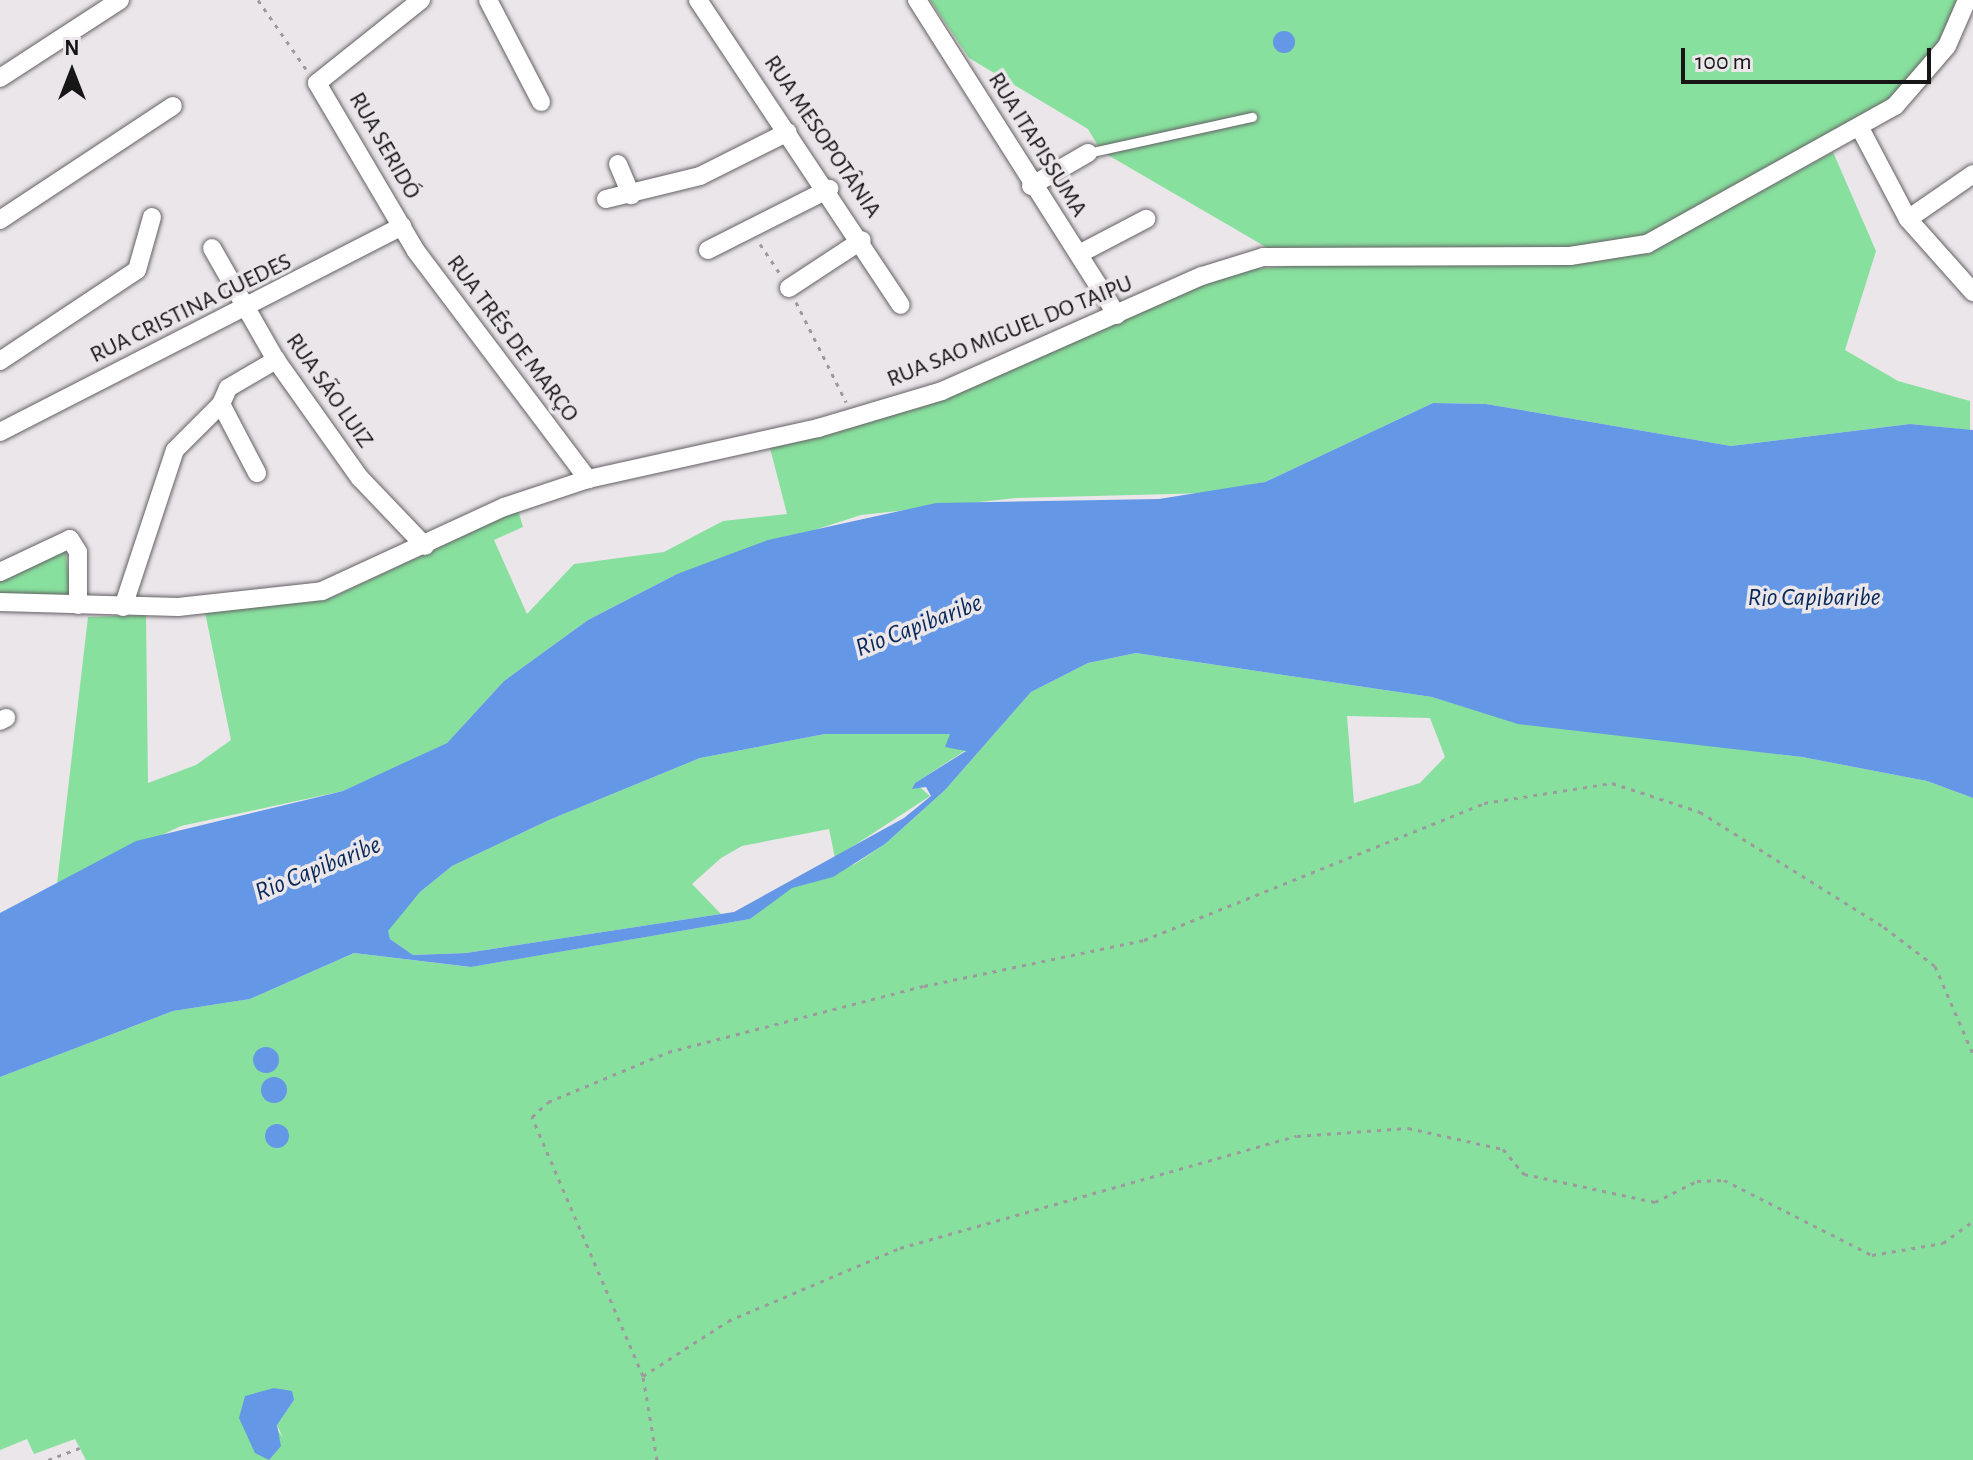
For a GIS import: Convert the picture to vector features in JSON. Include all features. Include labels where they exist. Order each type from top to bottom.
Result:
[{"type":"street","points":[[0,78],[120,0]]},
{"type":"street","name":"RUA SERIDÓ","points":[[402,226],[317,83],[421,0]]},
{"type":"street","points":[[488,0],[541,102]]},
{"type":"street","name":"RUA MESOPOTÂNIA","points":[[698,0],[829,189],[901,305]]},
{"type":"street","name":"RUA ITAPISSUMA","points":[[917,0],[1031,186],[1117,315]]},
{"type":"street","name":"RUA SAO MIGUEL DO TAIPU","points":[[0,602],[123,607],[295,597],[425,546],[504,507],[588,479],[854,418],[942,391],[1117,315],[1263,257],[1570,256],[1647,244],[1861,130],[1918,84],[1947,46],[1967,0]]},
{"type":"street","points":[[0,220],[173,106]]},
{"type":"street","points":[[1861,130],[1908,219],[1973,292]]},
{"type":"street","points":[[606,199],[700,176],[788,132]]},
{"type":"street","points":[[1031,186],[1088,153]]},
{"type":"street","points":[[618,164],[631,195]]},
{"type":"street","points":[[1908,219],[1973,174]]},
{"type":"street","points":[[708,250],[829,189]]},
{"type":"street","points":[[0,361],[137,270],[152,217]]},
{"type":"street","points":[[1079,254],[1146,219]]},
{"type":"street","name":"RUA CRISTINA GUEDES","points":[[0,432],[402,226]]},
{"type":"street","name":"RUA TRÊS DE MARÇO","points":[[402,226],[588,479]]},
{"type":"street","points":[[789,288],[862,240]]},
{"type":"street","name":"RUA SÃO LUIZ","points":[[212,248],[276,360],[360,478],[425,546]]},
{"type":"street","points":[[123,607],[175,450],[221,404],[228,388],[276,360]]},
{"type":"street","points":[[221,404],[257,473]]},
{"type":"street","points":[[0,572],[70,539],[78,552],[78,605]]},
{"type":"lane","points":[[1088,153],[1252,117]]},
{"type":"path","points":[[258,0],[317,83]]},
{"type":"path","points":[[752,230],[789,288],[854,418]]},
{"type":"path","points":[[657,1460],[643,1376],[532,1117],[548,1102],[668,1052],[924,986],[1144,940],[1484,803],[1612,783],[1700,812],[1935,966],[1973,1054]]},
{"type":"path","points":[[643,1376],[728,1321],[900,1248],[1297,1136],[1408,1128],[1503,1149],[1524,1174],[1655,1202],[1697,1181],[1724,1180],[1872,1255],[1943,1243],[1973,1221]]},
{"type":"path","points":[[48,1460],[80,1448]]},
{"type":"green space","points":[[930,0],[1963,0],[1934,57],[1898,99],[1624,247],[1278,254],[1101,151],[1088,129],[969,58]]},
{"type":"green space","points":[[1833,152],[1876,251],[1845,350],[1898,381],[1970,401],[1970,430],[1910,424],[1731,446],[1486,404],[1433,403],[1265,482],[1210,493],[1016,498],[861,515],[677,574],[588,620],[504,681],[447,743],[397,767],[343,791],[181,826],[57,884],[88,617],[146,615],[148,783],[196,765],[231,740],[205,612],[331,598],[518,510],[523,527],[494,540],[527,614],[574,564],[664,552],[723,521],[787,514],[770,448],[926,406],[1233,270],[1670,241]]},
{"type":"green space","points":[[65,549],[72,595],[0,599],[0,579]]},
{"type":"green space","points":[[1136,653],[1432,697],[1518,723],[1802,757],[1927,781],[1973,798],[1973,1460],[86,1460],[75,1439],[34,1454],[27,1439],[0,1450],[0,1077],[173,1011],[250,999],[354,953],[470,967],[750,919],[792,887],[855,864],[885,844],[945,790],[1031,692],[1088,663]],"holes":[[[1347,716],[1430,718],[1445,757],[1420,783],[1354,803]],[[275,1388],[294,1400],[277,1425],[283,1438],[256,1397]]]},
{"type":"green space","points":[[825,734],[952,734],[966,750],[915,783],[930,796],[835,858],[829,829],[742,846],[721,858],[692,884],[721,914],[466,953],[413,955],[390,939],[387,931],[420,892],[452,866],[549,820],[700,758]]},
{"type":"water","points":[[1284,31],[1292,34],[1295,42],[1292,50],[1284,53],[1276,50],[1273,42],[1276,34]]},
{"type":"water","name":"Rio Capibaribe","points":[[1433,403],[1486,404],[1731,446],[1910,424],[1973,430],[1973,798],[1927,781],[1802,757],[1518,724],[1432,697],[1136,653],[1088,663],[1031,692],[945,790],[885,844],[833,877],[792,888],[750,919],[471,967],[354,953],[250,999],[173,1011],[0,1077],[0,913],[136,841],[343,791],[447,743],[504,681],[588,620],[677,574],[768,540],[936,503],[1159,499],[1265,482]],"holes":[[[825,734],[950,734],[945,747],[966,751],[915,783],[912,789],[926,787],[931,796],[904,818],[734,912],[466,953],[413,955],[390,939],[388,931],[420,892],[452,866],[549,820],[700,758]]]},
{"type":"water","points":[[266,1047],[275,1051],[279,1060],[275,1069],[266,1073],[257,1069],[253,1060],[257,1051]]},
{"type":"water","points":[[274,1077],[283,1081],[287,1090],[283,1099],[274,1103],[265,1099],[261,1090],[265,1081]]},
{"type":"water","points":[[272,1124],[282,1124],[289,1131],[289,1141],[282,1148],[272,1148],[265,1141],[265,1131]]},
{"type":"water","points":[[274,1388],[292,1391],[294,1400],[277,1425],[281,1446],[269,1460],[255,1453],[239,1418],[245,1396]]}]
